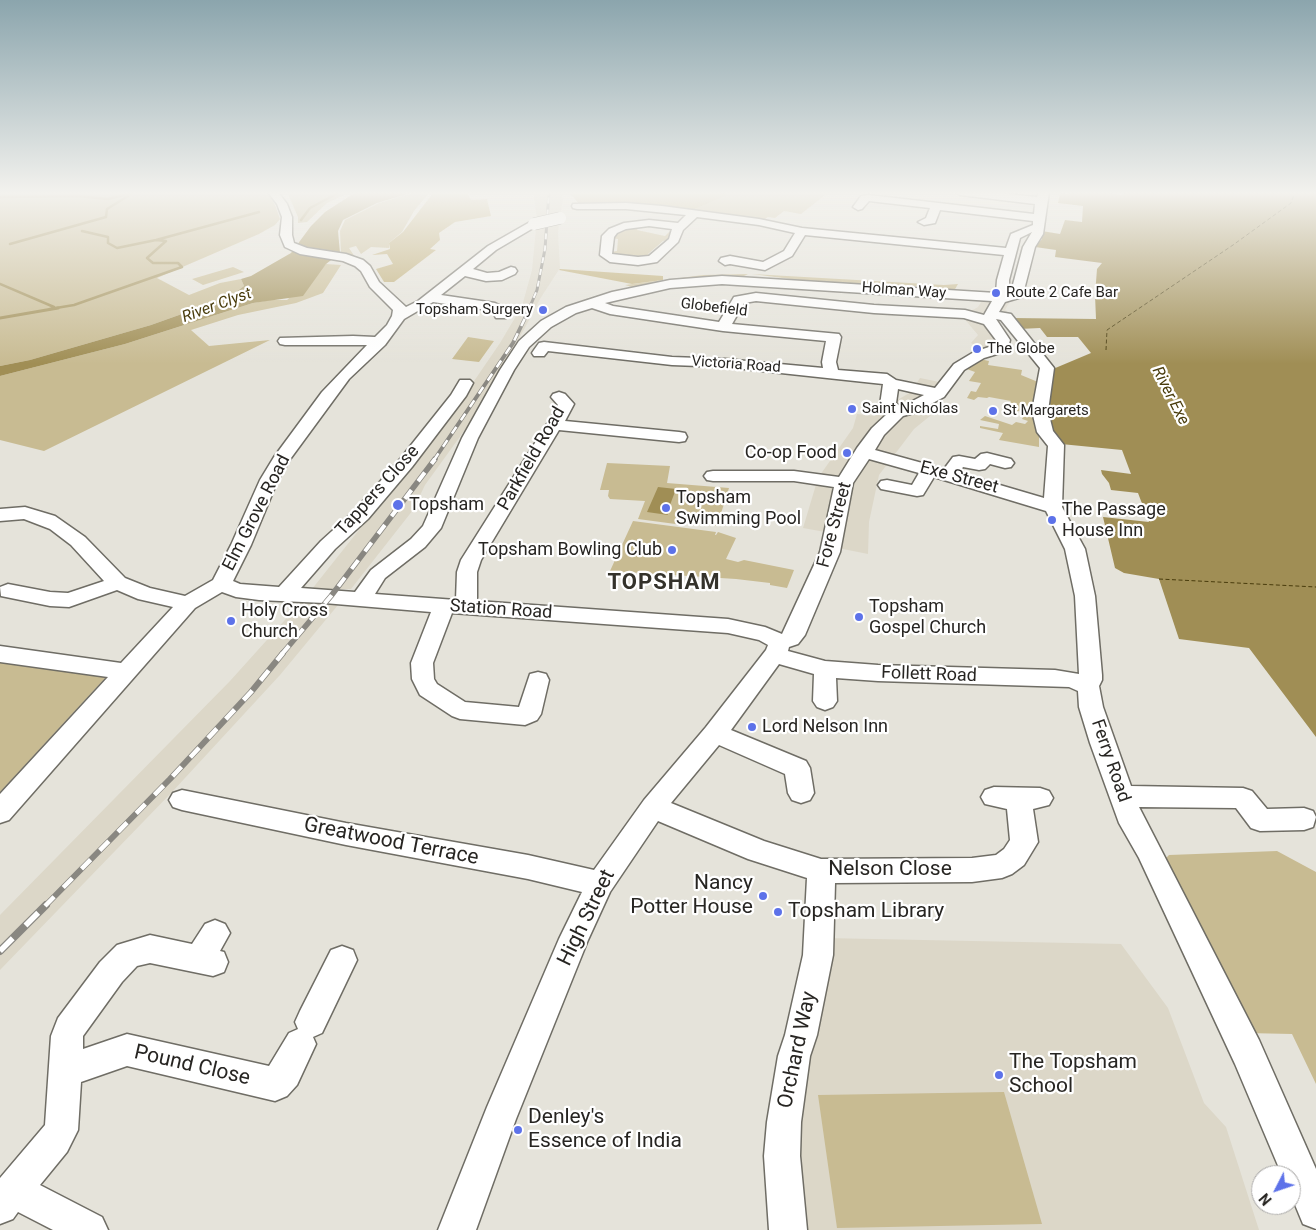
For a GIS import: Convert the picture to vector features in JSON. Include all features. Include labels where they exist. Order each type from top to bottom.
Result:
[{"type":"street","points":[[300,249],[354,260],[366,269],[374,284],[400,309],[399,316]]},
{"type":"street","name":"Elm Grove Road","points":[[0,812],[188,603],[221,584],[241,545],[269,480],[283,457],[344,376],[380,342],[393,327],[399,316],[431,298],[490,249]]},
{"type":"street","points":[[607,249],[606,255],[610,258],[638,261],[653,259],[664,249]]},
{"type":"street","points":[[724,261],[730,260],[765,266],[788,254],[791,249]]},
{"type":"street","points":[[984,249],[1010,252],[1003,280],[1002,295],[990,317]]},
{"type":"street","points":[[1000,298],[1007,298],[1017,294],[1028,249]]},
{"type":"street","points":[[462,272],[475,273],[486,277],[502,276],[511,271]]},
{"type":"street","name":"Holman Way","points":[[361,599],[378,574],[418,543],[431,528],[470,438],[521,348],[537,330],[571,310],[617,295],[654,287],[722,280],[982,295],[1000,298]]},
{"type":"street","points":[[724,326],[739,300],[756,296],[1006,317],[1043,362],[1048,373],[1040,412],[1045,432],[1056,444],[1053,507],[1075,549],[1085,596],[1091,675],[1090,680],[1084,684]]},
{"type":"street","points":[[431,298],[490,306],[498,310],[501,316]]},
{"type":"street","name":"Globefield","points":[[592,302],[610,310],[724,326],[834,337],[829,362],[830,373]]},
{"type":"street","name":"Fore Street","points":[[777,649],[794,635],[830,552],[844,483],[863,452],[878,432],[898,412],[908,410],[939,394],[959,367],[980,355],[1002,348],[1003,340],[990,317]]},
{"type":"street","points":[[284,341],[353,340],[380,342]]},
{"type":"street","name":"Victoria Road","points":[[542,349],[887,379],[891,383],[939,394]]},
{"type":"street","name":"Tappers Close","points":[[286,594],[328,545],[361,515],[406,463],[458,396],[465,383]]},
{"type":"street","points":[[891,383],[888,405],[898,412]]},
{"type":"street","name":"Parkfield Road","points":[[538,680],[529,714],[525,716],[460,710],[428,689],[423,679],[422,663],[455,606],[471,560],[555,425],[566,404],[559,397]]},
{"type":"street","points":[[555,425],[679,437]]},
{"type":"street","name":"Exe Street","points":[[863,452],[1053,507]]},
{"type":"street","points":[[948,476],[959,460],[979,466],[987,458],[1005,463]]},
{"type":"street","points":[[887,484],[917,491],[930,470]]},
{"type":"street","points":[[713,476],[794,476],[844,483]]},
{"type":"street","points":[[0,515],[32,514],[57,525],[78,542],[118,583],[145,594],[188,603]]},
{"type":"street","points":[[9,590],[62,601],[81,598],[118,583]]},
{"type":"street","name":"Station Road","points":[[221,584],[236,590],[259,594],[361,599],[728,626],[765,634],[777,649]]},
{"type":"street","name":"Follett Road","points":[[777,649],[825,669],[888,674],[1055,678],[1070,679],[1084,684]]},
{"type":"street","name":"High Street","points":[[458,1230],[499,1119],[574,939],[600,884],[653,807],[715,733],[777,649]]},
{"type":"street","points":[[0,654],[127,672]]},
{"type":"street","points":[[825,669],[825,701]]},
{"type":"street","name":"Ferry Road","points":[[1084,684],[1089,689],[1091,707],[1102,743],[1132,823],[1149,851],[1247,1052],[1316,1211]]},
{"type":"street","points":[[715,733],[797,768],[801,793]]},
{"type":"street","points":[[1122,796],[1244,798],[1260,820],[1304,818]]},
{"type":"street","name":"Nelson Close","points":[[653,807],[758,851],[820,871],[846,869],[972,870],[1002,866],[1014,857],[1024,842],[1023,820],[1017,798]]},
{"type":"street","name":"Greatwood Terrace","points":[[182,800],[346,834],[528,867],[600,884]]},
{"type":"street","name":"Orchard Way","points":[[788,1230],[782,1156],[784,1122],[794,1056],[818,955],[820,871]]},
{"type":"street","points":[[89,1230],[62,1214],[7,1199],[61,1130],[66,1071],[66,1045],[69,1029],[122,960],[135,952],[150,949],[209,952]]},
{"type":"street","name":"Pound Close","points":[[66,1071],[127,1050],[275,1084],[284,1073],[306,1033],[342,960]]},
{"type":"shaded area","points":[[0,249],[223,249],[157,278],[189,295],[220,283],[241,279],[244,286],[221,300],[151,325],[30,360],[0,366]]},
{"type":"shaded area","points":[[341,249],[350,249],[355,257],[341,254]]},
{"type":"shaded area","points":[[358,249],[368,249],[361,254]]},
{"type":"shaded area","points":[[389,249],[436,250],[394,282],[384,282],[376,269],[393,264],[387,254],[372,255]]},
{"type":"shaded area","points":[[534,249],[559,249],[560,268],[540,299],[477,413],[425,485],[413,510],[351,589],[312,589],[455,409],[500,343],[522,306],[532,270]]},
{"type":"shaded area","points":[[617,249],[653,249],[648,254],[652,257],[612,257],[610,252]]},
{"type":"shaded area","points":[[326,264],[341,265],[323,293],[296,303],[238,315],[191,330],[209,346],[270,340],[44,451],[0,440],[0,376],[125,344],[253,303],[287,300]]},
{"type":"shaded area","points":[[233,267],[244,272],[203,285],[192,279]]},
{"type":"shaded area","points":[[560,269],[663,276],[663,280],[632,284]]},
{"type":"shaded area","points":[[748,274],[740,278],[635,288],[625,285],[703,275]]},
{"type":"shaded area","points":[[752,274],[944,285],[958,284],[954,291],[914,286],[806,281]]},
{"type":"shaded area","points":[[1005,280],[1018,281],[1015,293],[1007,297],[1009,303],[1005,310],[1008,314],[990,313],[1000,343],[986,351],[971,343],[978,335],[962,316],[978,307],[983,299],[994,300]]},
{"type":"shaded area","points":[[468,337],[494,341],[479,362],[452,359]]},
{"type":"shaded area","points":[[980,359],[989,361],[988,365],[1022,370],[1021,375],[1038,382],[1032,406],[1035,407],[1039,447],[999,440],[1003,433],[980,428],[980,426],[998,429],[999,424],[980,420],[985,416],[1012,425],[1016,422],[1025,424],[1028,421],[1022,419],[1025,413],[1005,407],[1011,401],[989,397],[978,397],[974,400],[967,398],[971,391],[976,392],[981,383],[969,381],[975,372],[964,368]]},
{"type":"shaded area","points":[[920,378],[944,383],[925,401],[941,407],[914,429],[879,475],[869,522],[868,554],[843,549],[822,539],[825,532],[803,528],[818,478],[853,428],[857,414],[875,416],[884,408],[911,392]]},
{"type":"shaded area","points":[[607,463],[670,466],[667,483],[729,488],[717,526],[685,522],[683,525],[638,519],[645,501],[610,499],[608,496],[609,490],[600,490]]},
{"type":"shaded area","name":"Topsham Bowling Club","points":[[633,521],[716,532],[715,535],[718,532],[736,538],[726,559],[738,562],[744,560],[794,570],[787,588],[770,585],[770,583],[736,579],[610,571]]},
{"type":"shaded area","points":[[302,601],[338,605],[280,675],[173,791],[0,970],[0,915],[230,681]]},
{"type":"shaded area","points":[[0,662],[107,676],[0,792]]},
{"type":"shaded area","points":[[1277,851],[1316,872],[1316,1084],[1292,1034],[1246,1033],[1164,860],[1169,855]]},
{"type":"shaded area","name":"The Topsham School","points":[[824,938],[1121,944],[1168,1008],[1204,1103],[1226,1127],[1251,1205],[1251,1215],[1254,1215],[1259,1230],[801,1230],[799,1155],[802,1109]]},
{"type":"shaded area","points":[[1004,1092],[1042,1224],[837,1228],[818,1095]]},
{"type":"water","name":"River Clyst","points":[[294,249],[340,249],[340,253],[326,264],[303,296],[253,303],[125,344],[0,376],[0,366],[30,360],[151,325],[221,300],[244,286],[241,279],[251,276],[291,253]]},
{"type":"water","name":"River Exe","points":[[1052,249],[1316,249],[1316,737],[1249,648],[1179,639],[1159,579],[1124,573],[1115,568],[1103,517],[1149,522],[1138,493],[1111,490],[1109,483],[1102,474],[1101,470],[1131,474],[1122,450],[1061,444],[1053,434],[1046,412],[1053,369],[1091,353],[1078,337],[1047,337],[1040,328],[1019,329],[1012,318],[1096,319],[1097,269],[1102,263],[1055,257],[1056,250]]},
{"type":"water","points":[[658,487],[676,489],[667,513],[668,515],[647,512]]},
{"type":"waterway","points":[[50,309],[74,305],[182,267],[178,263],[153,263],[147,258],[157,249]]},
{"type":"waterway","points":[[0,284],[54,307]]},
{"type":"waterway","points":[[0,318],[58,308]]},
{"type":"ferry route","points":[[1106,350],[1107,330],[1226,249]]},
{"type":"ferry route","points":[[1159,579],[1316,587]]},
{"type":"railway","points":[[529,309],[537,290],[545,249]]},
{"type":"railway","points":[[434,460],[513,343],[530,308]]},
{"type":"railway","points":[[282,654],[331,596],[435,459]]},
{"type":"railway","points":[[45,906],[170,779],[251,692],[283,653]]},
{"type":"railway","points":[[0,951],[45,906]]},
{"type":"place","name":"Route 2 Cafe Bar","points":[[996,293]]},
{"type":"place","name":"Topsham Surgery","points":[[543,310]]},
{"type":"place","name":"The Globe","points":[[977,349]]},
{"type":"place","name":"Saint Nicholas","points":[[852,409]]},
{"type":"place","name":"St Margarets","points":[[993,411]]},
{"type":"place","name":"Co-op Food","points":[[847,453]]},
{"type":"place","name":"Topsham","points":[[398,505]]},
{"type":"place","name":"Topsham Swimming Pool","points":[[666,508]]},
{"type":"place","name":"The Passage House Inn","points":[[1052,520]]},
{"type":"place","name":"Topsham Bowling Club","points":[[672,550]]},
{"type":"place","name":"Topsham Gospel Church","points":[[859,617]]},
{"type":"place","name":"Holy Cross Church","points":[[231,621]]},
{"type":"place","name":"Lord Nelson Inn","points":[[752,727]]},
{"type":"place","name":"Nancy Potter House","points":[[763,896]]},
{"type":"place","name":"Topsham Library","points":[[778,912]]},
{"type":"place","name":"The Topsham School","points":[[999,1075]]},
{"type":"place","name":"Denley's Essence of India","points":[[518,1130]]},
{"type":"district","name":"TOPSHAM","points":[[664,583]]}]
